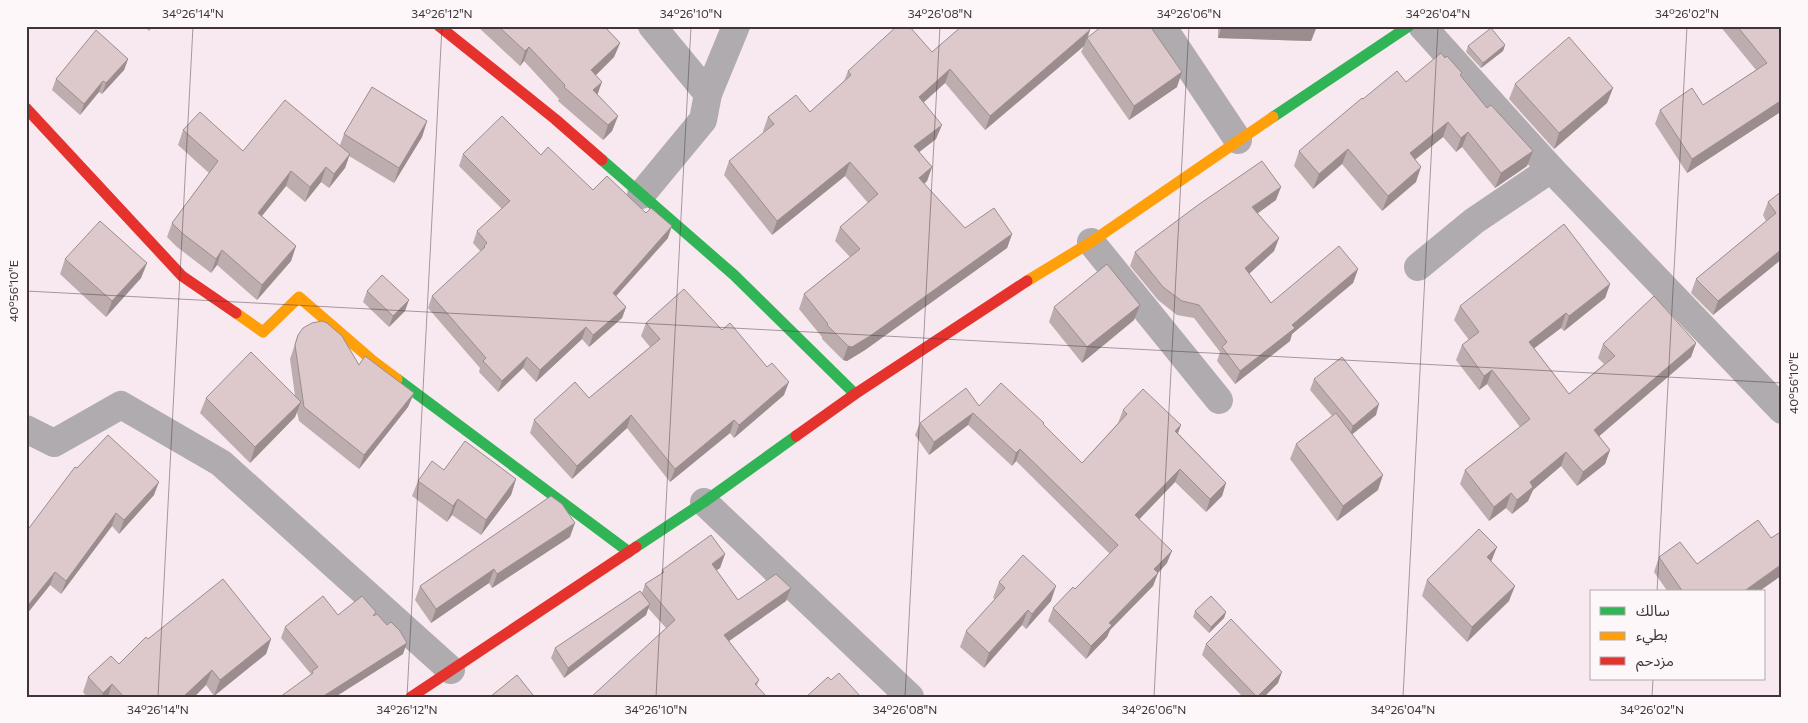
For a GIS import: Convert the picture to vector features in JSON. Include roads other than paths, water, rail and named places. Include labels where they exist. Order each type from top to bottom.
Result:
[{"type":"main road","points":[[439,26],[555,119],[734,275],[855,394]]},
{"type":"main road","points":[[411,697],[704,502],[855,394],[1022,284],[1091,242],[1238,140],[1409,26]]},
{"type":"main road","points":[[26,108],[182,276],[264,332],[299,297],[373,361],[629,552]]},
{"type":"street","points":[[652,26],[708,94]]},
{"type":"street","points":[[641,195],[703,120],[708,94],[736,26]]},
{"type":"street","points":[[1162,26],[1238,140]]},
{"type":"street","points":[[1422,26],[1551,169],[1782,410]]},
{"type":"street","points":[[1418,267],[1474,221],[1551,169]]},
{"type":"street","points":[[1091,242],[1218,400]]},
{"type":"street","points":[[26,429],[54,443],[121,405],[221,463],[451,670]]},
{"type":"street","points":[[704,502],[910,697]]}]
